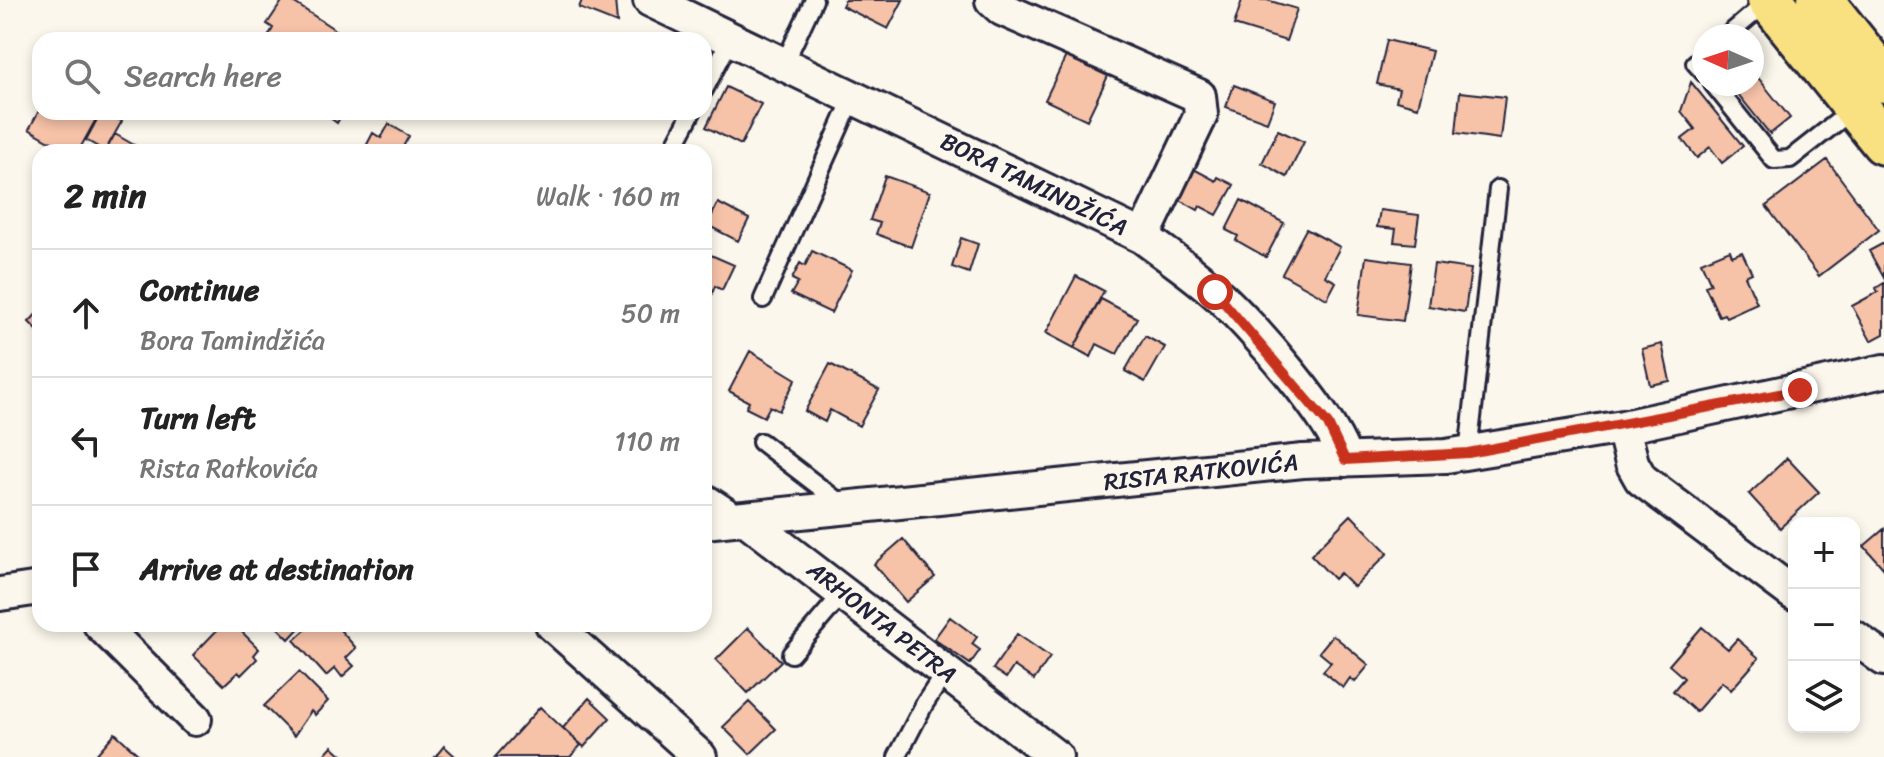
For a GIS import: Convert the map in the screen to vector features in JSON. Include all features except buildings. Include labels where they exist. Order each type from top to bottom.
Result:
[{"type":"main road","points":[[1769,0],[1870,93]]},
{"type":"main road","points":[[1820,0],[1870,93],[1884,142]]},
{"type":"street","name":"BORA TAMINDŽIĆA","points":[[650,0],[1143,237],[1215,292],[1240,317],[1328,424],[1345,460]]},
{"type":"street","points":[[992,0],[1002,9],[1199,96],[1201,115],[1143,237]]},
{"type":"street","name":"RISTA RATKOVIĆA","points":[[712,521],[1345,460],[1468,453],[1623,427],[1884,371]]},
{"type":"street","points":[[1623,427],[1632,463],[1641,479],[1788,589]]},
{"type":"street","name":"ARHONTA PETRA","points":[[746,519],[1056,757]]},
{"type":"street","points":[[0,594],[32,589]]},
{"type":"street","points":[[108,632],[195,719]]},
{"type":"street","points":[[561,632],[700,757]]},
{"type":"street","points":[[1860,641],[1884,659]]},
{"type":"lane","points":[[784,64],[814,0]]},
{"type":"lane","points":[[1741,24],[1769,0]]},
{"type":"lane","points":[[1870,34],[1884,54]]},
{"type":"lane","points":[[712,75],[731,38]]},
{"type":"lane","points":[[1723,96],[1774,160],[1790,159],[1870,93]]},
{"type":"lane","points":[[763,299],[853,97]]},
{"type":"lane","points":[[675,144],[688,120]]},
{"type":"lane","points":[[1468,453],[1498,189]]},
{"type":"lane","points":[[761,442],[847,508]]},
{"type":"lane","name":"ARHONTA PETRA","points":[[712,496],[746,519]]},
{"type":"lane","points":[[791,654],[844,592]]},
{"type":"lane","points":[[897,757],[925,703],[946,671]]},
{"type":"route","points":[[1215,292],[1240,317],[1328,424],[1345,460],[1425,458],[1468,453],[1623,427],[1800,390]]}]
